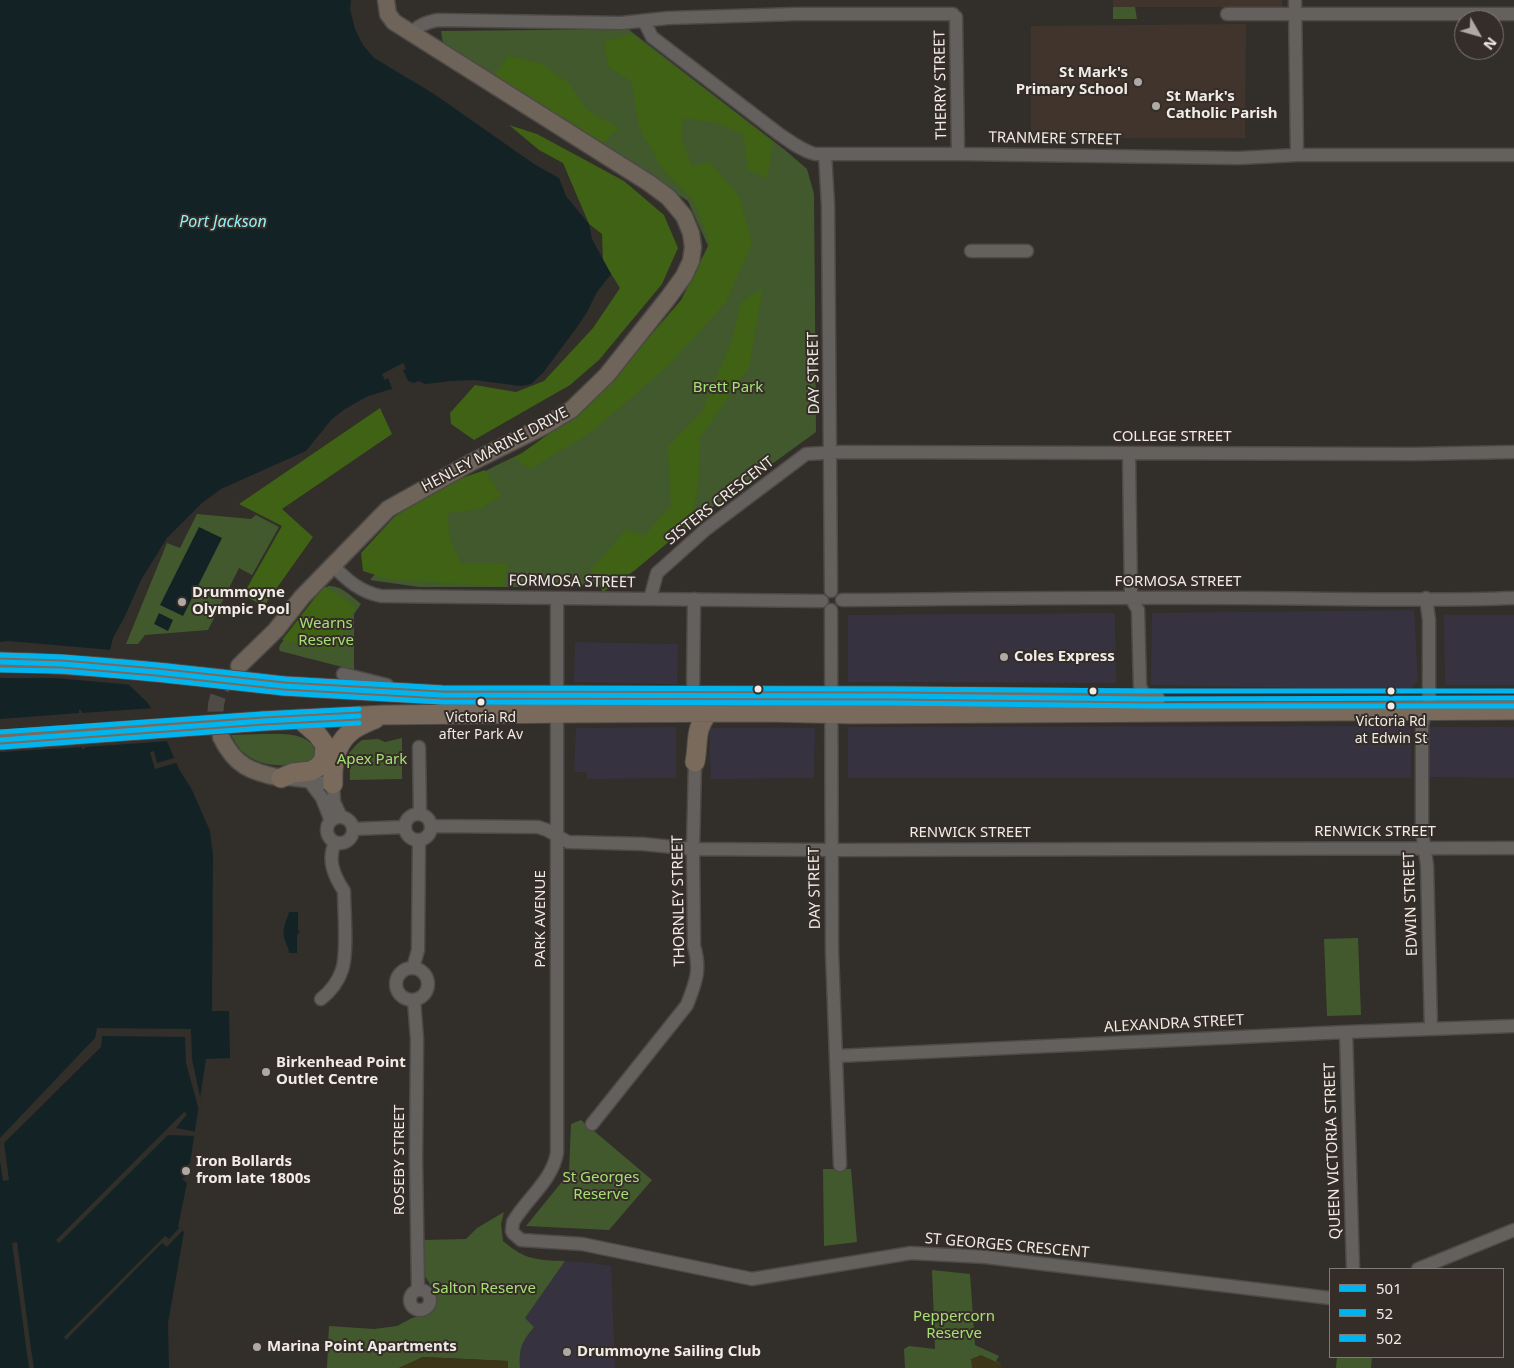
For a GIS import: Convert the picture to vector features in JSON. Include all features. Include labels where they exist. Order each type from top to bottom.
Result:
[{"type":"highway","points":[[0,662],[62,664],[284,686],[442,694],[693,696],[831,704],[1427,705],[1514,698]]},
{"type":"highway","points":[[0,740],[264,721],[383,715],[709,712],[831,704],[1146,699],[1427,705],[1514,710]]},
{"type":"highway","points":[[695,762],[698,729],[700,723],[709,712]]},
{"type":"highway","points":[[333,784],[334,759],[346,737],[354,729],[383,715]]},
{"type":"highway","points":[[281,778],[293,773],[311,771],[324,760],[325,745],[317,734],[301,720]]},
{"type":"main road","name":"HENLEY MARINE DRIVE","points":[[239,666],[276,630],[297,603],[388,509],[472,462],[536,431],[571,410],[606,375],[668,298],[691,261],[693,247],[688,224],[668,197],[649,183],[412,34],[390,18],[386,9],[386,0]]},
{"type":"main road","points":[[221,736],[230,753],[244,766],[255,772],[281,778]]},
{"type":"street","points":[[1295,0],[1297,155]]},
{"type":"street","name":"THERRY STREET","points":[[644,21],[668,18],[796,14],[955,16],[958,154]]},
{"type":"street","points":[[1227,14],[1514,14]]},
{"type":"street","points":[[412,34],[416,28],[426,22],[438,20],[621,23],[644,21]]},
{"type":"street","name":"TRANMERE STREET","points":[[644,21],[652,37],[779,134],[808,153],[1238,158],[1297,155],[1514,155]]},
{"type":"street","name":"DAY STREET","points":[[826,154],[831,452],[831,591]]},
{"type":"street","points":[[972,250],[1027,251]]},
{"type":"street","name":"COLLEGE STREET","points":[[831,452],[1129,454],[1514,452]]},
{"type":"street","name":"SISTERS CRESCENT","points":[[650,599],[657,573],[705,530],[806,454],[831,452]]},
{"type":"street","points":[[1129,454],[1131,598],[1138,610],[1140,686],[1146,699]]},
{"type":"street","name":"FORMOSA STREET","points":[[332,566],[345,578],[367,593],[381,596],[822,600]]},
{"type":"street","points":[[831,591],[840,594],[842,600],[840,606],[832,610],[826,608],[822,600],[824,595],[831,591]]},
{"type":"street","name":"PARK AVENUE","points":[[512,1227],[516,1218],[547,1178],[557,1153],[557,598]]},
{"type":"street","name":"FORMOSA STREET","points":[[842,600],[1131,598],[1426,598],[1466,600],[1514,598]]},
{"type":"street","name":"EDWIN STREET","points":[[1426,598],[1429,620],[1427,705],[1422,725],[1422,832],[1425,848],[1431,1029]]},
{"type":"street","points":[[693,696],[694,599]]},
{"type":"street","name":"DAY STREET","points":[[832,610],[832,952],[840,1166]]},
{"type":"street","points":[[343,674],[387,685]]},
{"type":"street","points":[[419,747],[420,814]]},
{"type":"street","name":"THORNLEY STREET","points":[[592,1124],[687,1005],[695,984],[698,960],[694,946],[693,849],[695,762]]},
{"type":"street","points":[[281,778],[333,784],[336,819]]},
{"type":"street","points":[[310,782],[336,819],[350,822],[353,829],[351,837],[346,842],[335,843],[331,841],[327,833],[327,826],[336,819]]},
{"type":"street","points":[[420,814],[426,817],[431,826],[429,834],[420,840],[409,837],[404,826],[411,816],[420,814]]},
{"type":"street","points":[[353,829],[404,826]]},
{"type":"street","name":"RENWICK STREET","points":[[431,826],[538,827],[568,842],[635,844],[693,849],[1514,848]]},
{"type":"street","points":[[413,968],[418,950],[420,840]]},
{"type":"street","points":[[321,999],[338,980],[344,963],[344,891],[338,883],[332,866],[331,858],[335,843]]},
{"type":"street","points":[[413,968],[422,972],[428,981],[427,991],[420,999],[414,1000],[409,1000],[400,995],[396,985],[399,975],[413,968]]},
{"type":"street","name":"ROSEBY STREET","points":[[414,1000],[417,1039],[418,1290]]},
{"type":"street","name":"ALEXANDRA STREET","points":[[836,1056],[1514,1026]]},
{"type":"street","name":"QUEEN VICTORIA STREET","points":[[1346,1032],[1352,1268]]},
{"type":"street","name":"ST GEORGES CRESCENT","points":[[512,1227],[513,1234],[521,1240],[582,1244],[752,1279],[911,1253],[985,1257],[1329,1298]]},
{"type":"street","points":[[1420,1268],[1514,1230]]},
{"type":"shaded area","points":[[1113,0],[1282,0],[1282,7],[1113,7]]},
{"type":"shaded area","name":"St Mark's Primary School","points":[[1246,24],[1245,138],[1031,138],[1031,26]]},
{"type":"shaded area","points":[[1414,610],[1418,681],[1409,690],[1151,685],[1152,613]]},
{"type":"shaded area","points":[[1115,613],[1116,683],[848,682],[848,615]]},
{"type":"shaded area","points":[[1444,615],[1514,615],[1514,685],[1445,685]]},
{"type":"shaded area","points":[[575,642],[678,644],[677,684],[574,682]]},
{"type":"shaded area","points":[[1411,726],[1411,778],[848,778],[848,727]]},
{"type":"shaded area","points":[[676,727],[676,778],[587,779],[587,772],[574,772],[576,728]]},
{"type":"shaded area","points":[[1428,727],[1514,727],[1514,778],[1428,777]]},
{"type":"shaded area","points":[[709,728],[815,728],[814,778],[711,779]]},
{"type":"shaded area","points":[[565,1261],[611,1266],[615,1368],[520,1368],[519,1355],[522,1342],[534,1327],[525,1318]]},
{"type":"green space","points":[[1113,7],[1135,7],[1137,19],[1113,19]]},
{"type":"green space","name":"Brett Park","points":[[628,29],[807,169],[814,194],[816,432],[607,584],[519,587],[419,587],[370,580],[403,540],[410,511],[495,466],[560,435],[670,322],[708,246],[688,201],[443,43],[441,31]]},
{"type":"green space","points":[[632,34],[773,142],[767,178],[748,170],[743,135],[717,123],[683,118],[682,139],[692,166],[710,162],[739,196],[752,243],[726,302],[671,363],[593,431],[530,469],[515,458],[578,413],[635,353],[682,299],[710,243],[694,201],[661,167],[639,127],[632,82],[608,66],[604,41]]},
{"type":"green space","points":[[508,56],[540,63],[569,83],[586,109],[619,128],[601,145],[494,76]]},
{"type":"green space","points":[[509,125],[537,134],[624,181],[664,215],[678,248],[662,284],[599,360],[570,385],[474,440],[451,424],[450,413],[475,385],[516,392],[544,381],[593,328],[620,288],[603,261],[602,234],[589,224],[563,163],[539,150]]},
{"type":"green space","points":[[763,288],[749,367],[700,438],[698,488],[690,524],[634,571],[603,592],[591,570],[626,529],[644,536],[671,506],[668,447],[702,411],[733,338],[741,302]]},
{"type":"green space","points":[[380,408],[392,434],[282,509],[313,537],[264,606],[243,595],[282,526],[239,504]]},
{"type":"green space","points":[[485,470],[501,496],[480,509],[448,513],[449,537],[461,563],[507,564],[504,587],[388,579],[363,571],[361,553],[394,517],[444,484]]},
{"type":"green space","name":"Drummoyne Olympic Pool","points":[[197,514],[251,519],[256,515],[279,527],[252,575],[239,568],[208,630],[145,635],[138,644],[126,644],[167,543],[180,548]]},
{"type":"green space","name":"Wearns Reserve","points":[[324,586],[356,607],[334,651],[282,640]]},
{"type":"green space","name":"Wearns Reserve","points":[[328,586],[342,589],[361,604],[354,614],[354,670],[280,651],[279,649],[280,645],[322,591]]},
{"type":"green space","points":[[287,734],[303,738],[314,747],[317,755],[308,764],[272,765],[263,763],[255,760],[240,749],[231,735]]},
{"type":"green space","name":"Apex Park","points":[[402,738],[402,779],[350,780],[349,753],[362,740],[378,739],[385,742]]},
{"type":"green space","points":[[1358,938],[1361,1015],[1327,1016],[1324,939]]},
{"type":"green space","name":"St Georges Reserve","points":[[581,1120],[652,1180],[609,1230],[526,1226],[569,1173],[571,1124]]},
{"type":"green space","points":[[823,1169],[851,1169],[857,1242],[824,1246]]},
{"type":"green space","name":"Salton Reserve","points":[[504,1212],[501,1224],[503,1241],[518,1252],[531,1258],[565,1261],[525,1318],[534,1327],[522,1346],[520,1368],[508,1368],[507,1361],[423,1357],[399,1368],[327,1368],[329,1326],[374,1329],[397,1326],[431,1311],[435,1302],[433,1289],[423,1273],[423,1240],[466,1239],[477,1228]]},
{"type":"green space","name":"Peppercorn Reserve","points":[[932,1270],[970,1274],[975,1345],[999,1356],[996,1361],[1001,1364],[1001,1368],[905,1368],[904,1349],[909,1346],[935,1349]]},
{"type":"green space","points":[[1337,1358],[1372,1358],[1371,1368],[1336,1368]]},
{"type":"sand","points":[[981,1355],[1001,1364],[1001,1368],[972,1368],[971,1359]]},
{"type":"sand","points":[[423,1357],[508,1361],[508,1368],[399,1368]]},
{"type":"water","name":"Port Jackson","points":[[0,0],[351,0],[350,9],[355,29],[363,45],[374,58],[434,94],[534,164],[559,178],[566,196],[589,224],[592,239],[611,274],[597,292],[577,327],[543,373],[531,384],[521,386],[474,380],[450,381],[395,388],[368,396],[332,419],[306,451],[221,489],[202,503],[167,538],[141,580],[113,638],[108,658],[114,671],[147,702],[155,714],[179,769],[192,790],[210,831],[213,855],[212,1011],[229,1011],[230,1058],[206,1059],[190,1163],[181,1171],[186,1176],[182,1179],[187,1183],[178,1227],[184,1232],[168,1323],[169,1368],[0,1368]]},
{"type":"water","points":[[199,527],[222,538],[183,616],[160,605]]},
{"type":"water","points":[[159,613],[173,620],[168,631],[154,624]]},
{"type":"water","points":[[289,912],[298,912],[298,930],[300,932],[297,935],[297,953],[289,953],[284,937],[284,927]]},
{"type":"pier","points":[[403,363],[406,369],[403,370],[408,381],[414,383],[419,381],[427,385],[393,391],[388,378],[385,380],[382,374]]},
{"type":"pier","points":[[8,641],[112,650],[111,661],[116,669],[133,685],[55,678],[0,678],[0,642]]},
{"type":"pier","points":[[154,708],[170,741],[85,747],[84,749],[82,747],[0,752],[0,719],[79,713],[79,710],[82,713]]},
{"type":"pier","points":[[154,751],[157,763],[177,757],[179,762],[155,769],[150,752]]},
{"type":"pier","points":[[97,1028],[191,1029],[192,1059],[201,1101],[200,1114],[186,1063],[185,1037],[102,1036],[101,1047],[4,1143],[9,1180],[3,1181],[0,1160],[0,1138],[95,1038]]},
{"type":"pier","points":[[184,1112],[187,1114],[176,1128],[197,1132],[197,1136],[168,1135],[59,1243],[56,1240]]},
{"type":"pier","points":[[181,1226],[184,1229],[167,1247],[162,1243],[66,1340],[64,1337],[165,1236],[169,1239]]},
{"type":"pier","points":[[17,1242],[34,1368],[29,1368],[12,1243]]},
{"type":"tunnel","points":[[221,735],[216,717],[217,701],[223,686],[234,671]]},
{"type":"transit line","name":"502","points":[[0,655],[63,657],[285,679],[442,688],[1514,691]]},
{"type":"transit line","name":"501","points":[[0,662],[62,664],[284,686],[442,695],[894,696],[1146,699],[1514,698]]},
{"type":"transit line","name":"52","points":[[0,670],[62,671],[284,693],[442,702],[1514,706]]},
{"type":"transit line","name":"502","points":[[0,732],[359,709]]},
{"type":"transit line","name":"501","points":[[0,740],[359,716]]},
{"type":"transit line","name":"52","points":[[1,747],[359,723]]},
{"type":"place","name":"St Mark's Primary School","points":[[1138,82]]},
{"type":"place","name":"St Mark's Catholic Parish","points":[[1156,106]]},
{"type":"place","name":"Drummoyne Olympic Pool","points":[[182,602]]},
{"type":"place","name":"Coles Express","points":[[1004,657]]},
{"type":"place","name":"Victoria Rd after Park Av","points":[[481,702]]},
{"type":"place","name":"Victoria Rd at Edwin St","points":[[1391,706]]},
{"type":"place","name":"Birkenhead Point Outlet Centre","points":[[266,1072]]},
{"type":"place","name":"Iron Bollards from late 1800s","points":[[186,1171]]},
{"type":"place","name":"Marina Point Apartments","points":[[257,1347]]},
{"type":"place","name":"Drummoyne Sailing Club","points":[[567,1352]]}]
